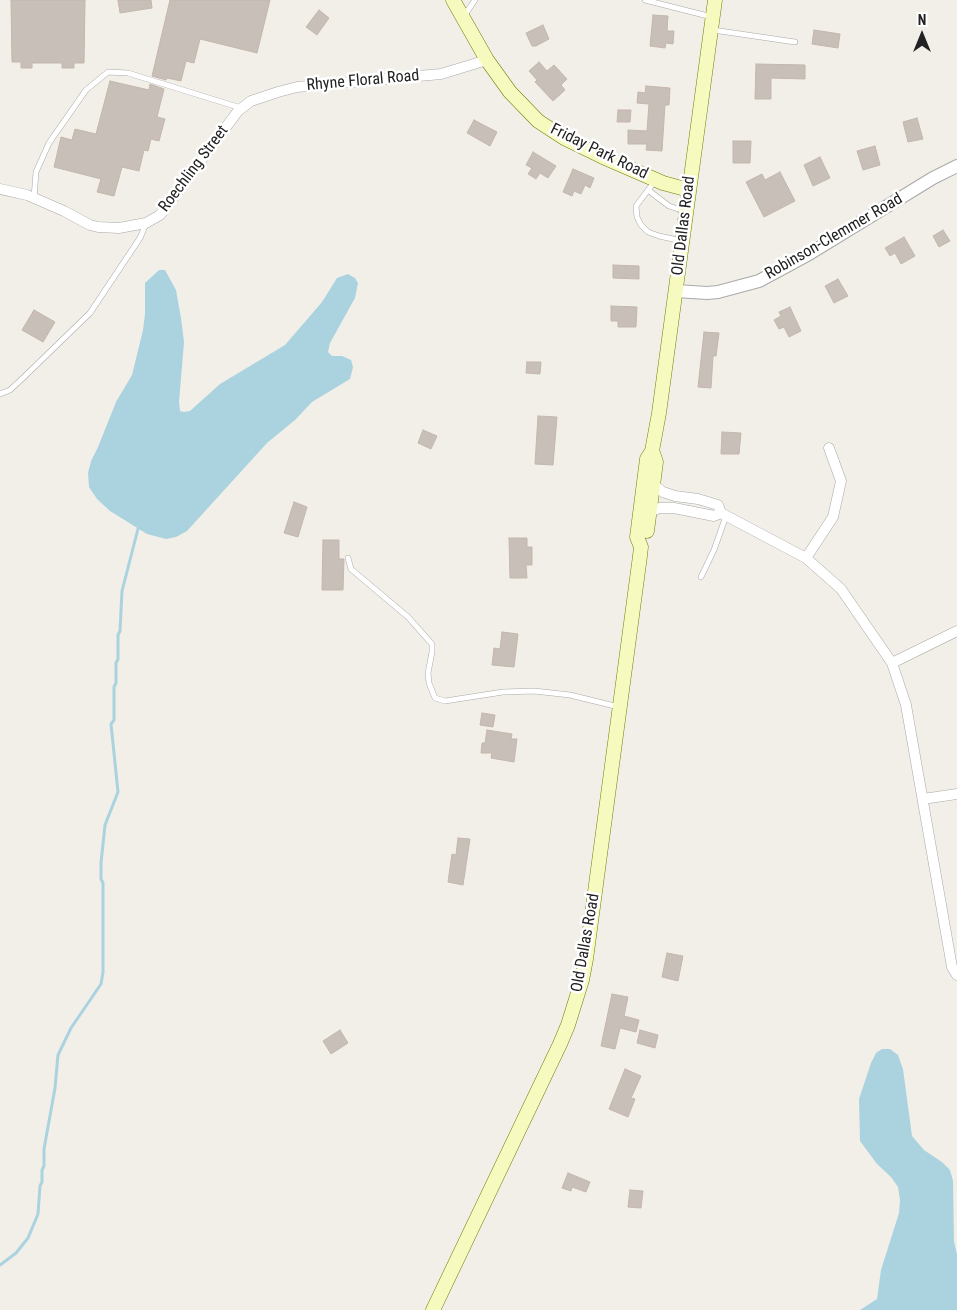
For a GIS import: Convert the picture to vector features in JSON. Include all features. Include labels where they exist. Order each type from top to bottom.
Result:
[{"type":"main road","name":"Friday Park Road","points":[[453,0],[488,60],[510,92],[538,121],[564,138],[652,185],[689,190]]},
{"type":"main road","name":"Old Dallas Road","points":[[641,547],[637,537],[647,459],[652,451],[659,413],[715,0]]},
{"type":"main road","name":"Old Dallas Road","points":[[433,1310],[560,1044],[578,996],[586,959],[641,547],[646,540],[654,485],[656,461],[652,451]]},
{"type":"street","name":"Rhyne Floral Road","points":[[241,108],[251,101],[297,87],[441,74],[488,60]]},
{"type":"street","name":"Roechling Street","points":[[0,189],[34,198],[98,227],[119,228],[146,223],[160,214],[241,108]]},
{"type":"street","name":"Robinson-Clemmer Road","points":[[676,291],[718,292],[759,281],[809,254],[933,178],[957,166]]},
{"type":"street","points":[[806,558],[832,517],[842,481],[829,448]]},
{"type":"street","points":[[654,485],[664,492],[675,496],[698,499],[718,505],[724,514],[806,558],[841,589],[892,663],[906,705],[952,967],[957,975]]},
{"type":"street","points":[[650,512],[659,508],[674,508],[714,516],[724,514]]},
{"type":"street","points":[[892,663],[957,631]]},
{"type":"street","points":[[923,799],[957,794]]},
{"type":"lane","points":[[463,18],[475,0]]},
{"type":"lane","points":[[645,0],[711,23],[795,42]]},
{"type":"lane","points":[[34,198],[36,172],[50,143],[86,90],[108,72],[128,73],[241,108]]},
{"type":"lane","points":[[682,242],[648,232],[637,218],[636,206],[652,185],[670,206],[686,212]]},
{"type":"lane","points":[[0,394],[10,390],[55,349],[90,313],[140,238],[146,223]]},
{"type":"lane","points":[[701,577],[714,550],[724,514]]},
{"type":"lane","points":[[348,558],[351,569],[408,616],[432,644],[428,672],[429,683],[435,698],[445,701],[503,692],[534,692],[570,695],[620,707]]},
{"type":"water","points":[[159,270],[165,270],[176,290],[181,318],[184,342],[179,402],[180,411],[184,412],[190,411],[220,384],[285,345],[322,302],[337,278],[348,274],[355,278],[358,283],[355,298],[330,343],[328,352],[332,356],[342,356],[351,360],[353,367],[350,379],[312,402],[295,420],[267,443],[187,531],[176,537],[166,539],[147,534],[110,511],[97,499],[89,487],[88,473],[91,461],[116,402],[132,375],[143,330],[145,283]]},
{"type":"water","points":[[882,1049],[890,1049],[898,1055],[903,1069],[912,1136],[924,1150],[950,1170],[953,1181],[954,1241],[957,1255],[957,1310],[860,1310],[877,1299],[881,1270],[899,1213],[898,1187],[891,1177],[877,1164],[860,1141],[859,1099],[871,1063],[876,1053]]},
{"type":"building","points":[[11,0],[85,0],[84,63],[74,63],[74,68],[62,68],[62,63],[32,63],[32,68],[21,68],[21,62],[12,62]]},
{"type":"building","points":[[118,0],[151,0],[152,8],[120,13]]},
{"type":"building","points":[[170,0],[270,0],[257,53],[200,39],[194,63],[186,61],[181,81],[167,78],[166,80],[152,76]]},
{"type":"building","points":[[319,10],[329,18],[317,35],[306,27]]},
{"type":"building","points":[[653,15],[668,16],[667,31],[674,31],[673,44],[666,43],[665,48],[650,46]]},
{"type":"building","points":[[543,25],[549,39],[536,46],[532,46],[526,33]]},
{"type":"building","points":[[814,30],[840,34],[838,48],[812,44]]},
{"type":"building","points":[[539,62],[547,71],[554,65],[567,79],[561,85],[565,90],[553,101],[535,82],[537,80],[529,71]]},
{"type":"building","points":[[756,64],[805,65],[805,79],[771,78],[771,99],[755,99]]},
{"type":"building","points":[[110,81],[149,90],[150,84],[164,89],[157,117],[165,119],[159,141],[151,139],[148,151],[144,150],[139,171],[122,167],[114,196],[97,192],[101,179],[54,167],[61,137],[72,140],[75,129],[96,134]]},
{"type":"building","points":[[646,86],[670,88],[669,105],[665,105],[662,151],[646,150],[647,144],[628,144],[628,130],[647,131],[649,104],[637,103],[638,92],[645,93]]},
{"type":"building","points":[[618,110],[631,110],[630,122],[617,122]]},
{"type":"building","points":[[917,118],[923,139],[908,142],[903,122]]},
{"type":"building","points":[[474,120],[497,132],[490,146],[467,133]]},
{"type":"building","points":[[733,141],[751,141],[750,163],[733,163]]},
{"type":"building","points":[[875,146],[880,165],[863,170],[857,151]]},
{"type":"building","points":[[533,152],[556,166],[548,178],[540,173],[536,179],[528,174],[532,168],[526,165]]},
{"type":"building","points":[[820,157],[830,178],[813,186],[804,165]]},
{"type":"building","points":[[573,169],[594,178],[590,188],[585,185],[581,194],[574,191],[572,196],[563,192]]},
{"type":"building","points":[[780,172],[795,201],[764,217],[746,182],[762,174],[765,180]]},
{"type":"building","points":[[943,230],[950,241],[939,247],[933,236]]},
{"type":"building","points":[[904,237],[915,256],[901,264],[895,253],[890,256],[885,248]]},
{"type":"building","points":[[613,265],[639,266],[639,279],[613,278]]},
{"type":"building","points":[[838,279],[848,296],[834,303],[825,286]]},
{"type":"building","points":[[611,306],[637,307],[636,327],[618,327],[618,321],[611,321]]},
{"type":"building","points":[[790,307],[801,331],[789,337],[784,327],[779,329],[774,320],[781,316],[779,312]]},
{"type":"building","points":[[34,310],[55,322],[43,342],[22,330]]},
{"type":"building","points":[[704,332],[719,333],[716,356],[713,356],[711,388],[698,387]]},
{"type":"building","points":[[527,362],[541,362],[540,374],[526,373]]},
{"type":"building","points":[[538,416],[557,417],[553,465],[535,464]]},
{"type":"building","points":[[423,430],[437,436],[431,449],[418,443]]},
{"type":"building","points":[[722,432],[741,433],[739,454],[721,454]]},
{"type":"building","points":[[294,502],[307,507],[298,537],[284,533]]},
{"type":"building","points":[[509,538],[527,538],[527,547],[532,547],[532,565],[526,565],[527,578],[510,578]]},
{"type":"building","points":[[323,540],[339,540],[339,559],[344,559],[343,590],[322,590]]},
{"type":"building","points":[[502,632],[518,634],[514,667],[492,665],[494,648],[500,649]]},
{"type":"building","points":[[482,713],[495,715],[493,727],[480,725]]},
{"type":"building","points":[[487,730],[512,734],[511,739],[517,739],[514,762],[491,758],[492,753],[481,753],[482,743],[485,743]]},
{"type":"building","points":[[458,838],[470,839],[463,885],[448,882],[452,854],[456,855]]},
{"type":"building","points":[[667,953],[683,956],[678,981],[662,977]]},
{"type":"building","points":[[612,994],[628,997],[624,1016],[639,1020],[636,1032],[620,1028],[615,1049],[601,1046]]},
{"type":"building","points":[[340,1030],[348,1043],[331,1054],[323,1041]]},
{"type":"building","points":[[640,1030],[658,1035],[655,1048],[637,1043]]},
{"type":"building","points":[[625,1069],[641,1076],[631,1098],[635,1099],[628,1117],[609,1109]]},
{"type":"building","points":[[568,1173],[590,1182],[586,1192],[572,1187],[571,1191],[562,1188]]},
{"type":"building","points":[[630,1190],[643,1191],[641,1208],[628,1207]]},
{"type":"waterway","points":[[0,1265],[16,1253],[28,1238],[38,1214],[44,1166],[44,1149],[55,1088],[58,1055],[71,1028],[101,984],[103,972],[103,883],[101,879],[101,863],[105,825],[118,792],[111,724],[114,720],[114,687],[118,659],[118,635],[120,631],[122,591],[139,525]]}]
